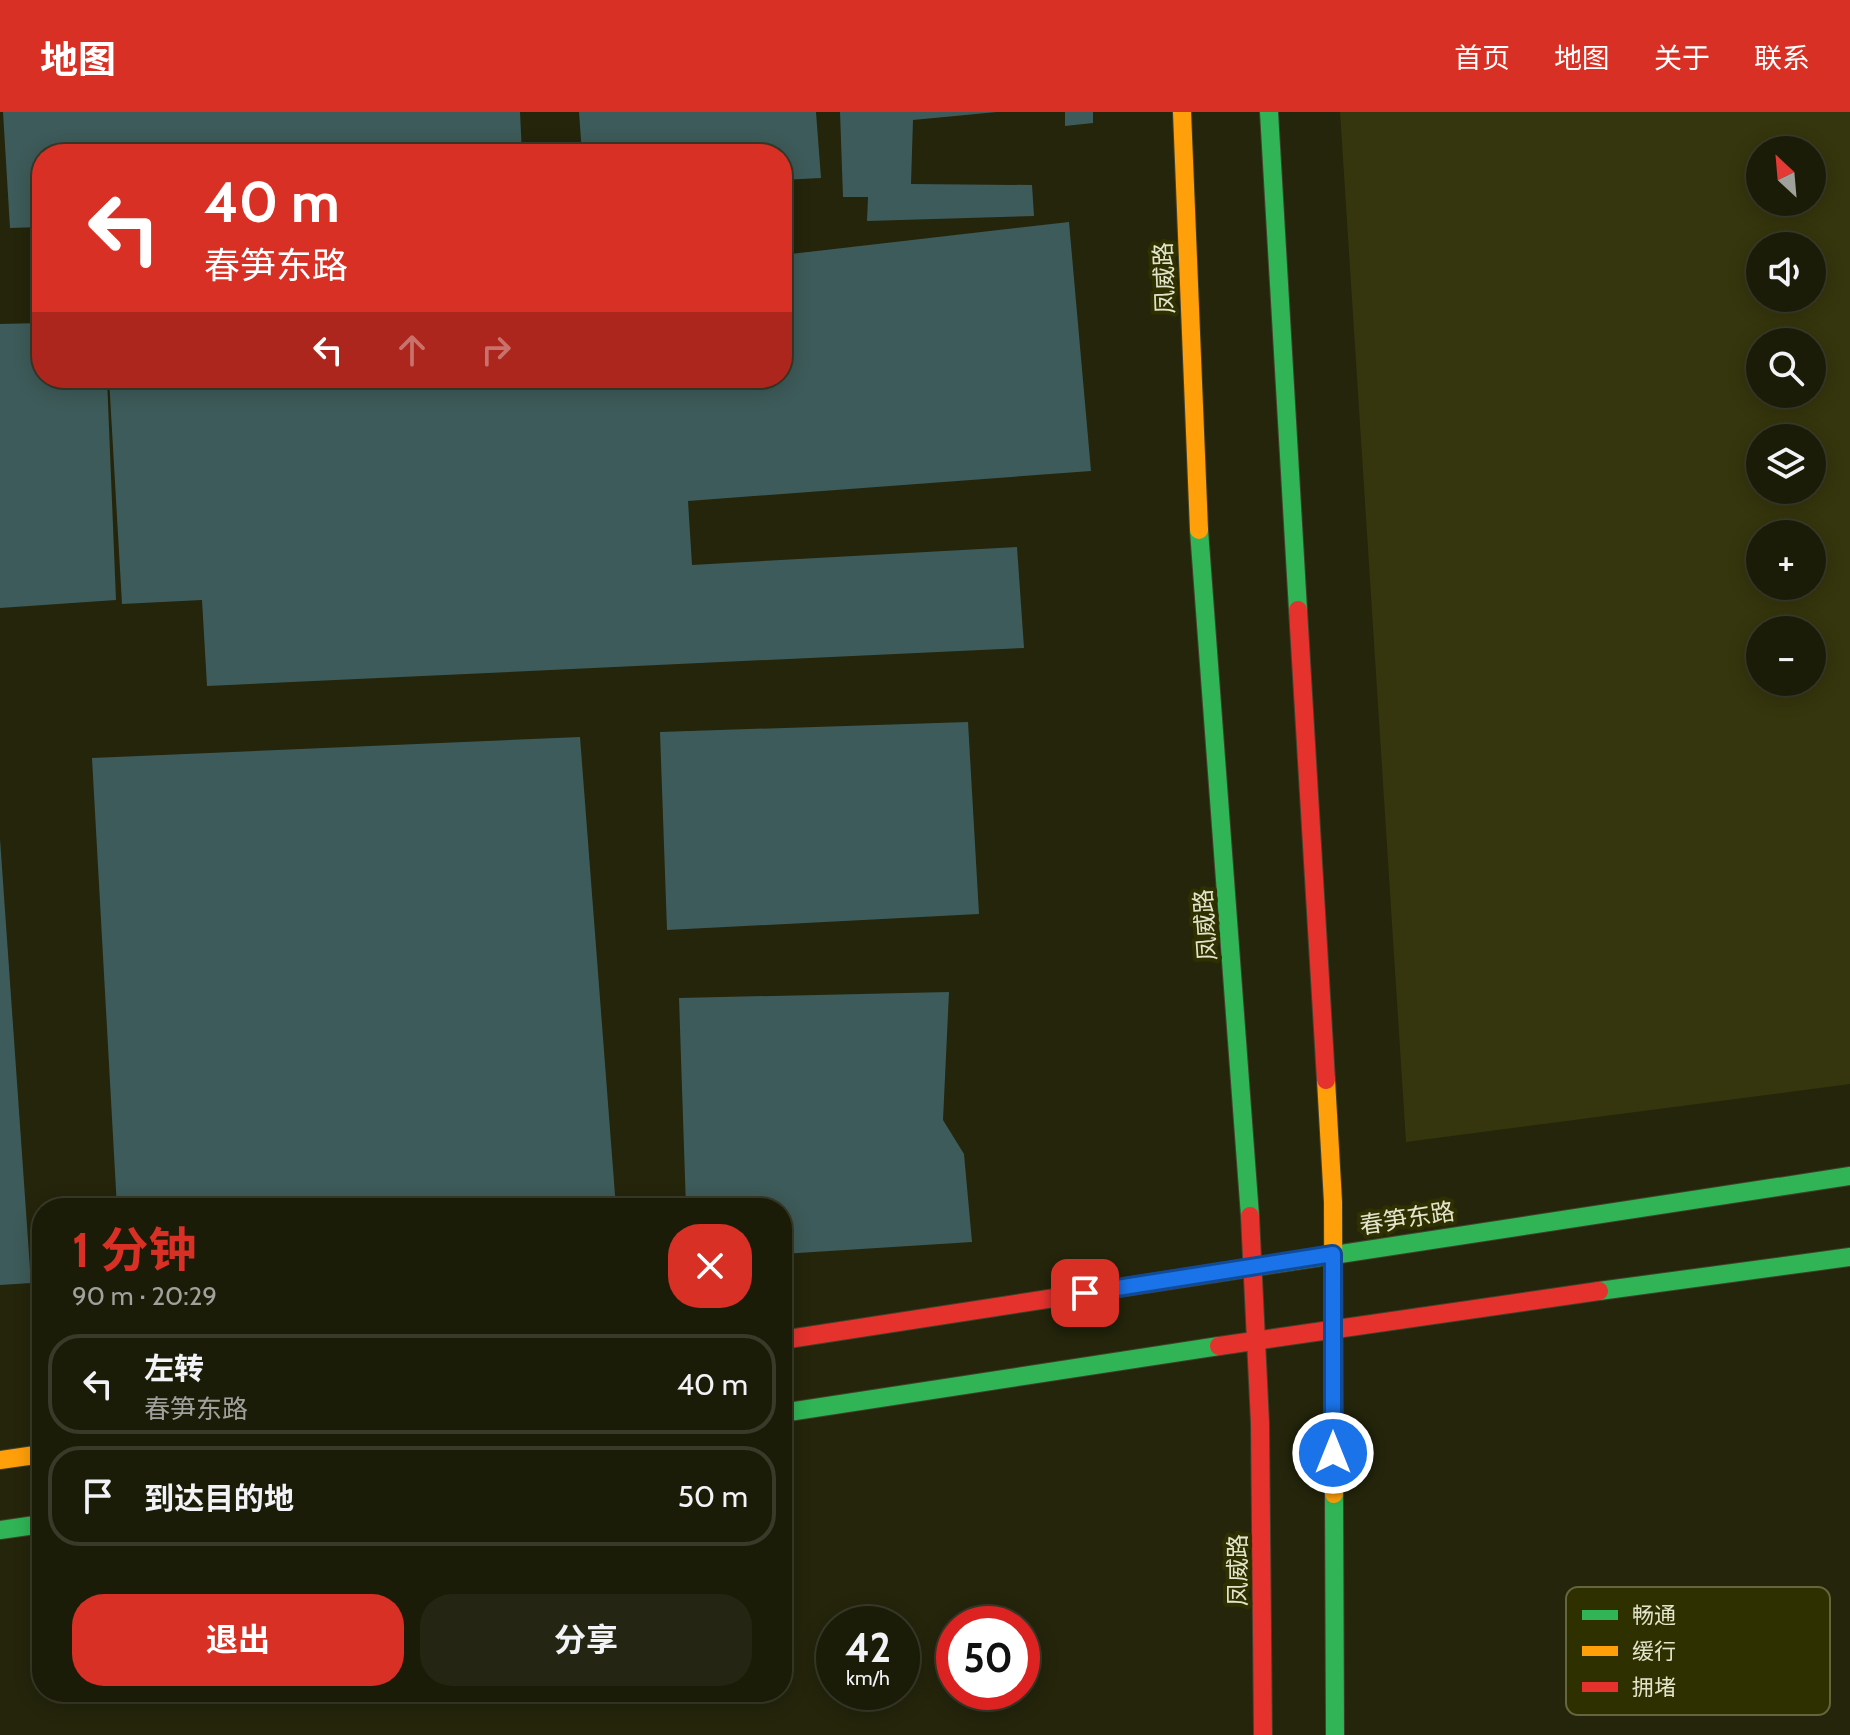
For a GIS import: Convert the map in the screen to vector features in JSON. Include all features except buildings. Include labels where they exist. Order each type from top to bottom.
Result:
[{"type":"main road","name":"凤威路","points":[[1182,112],[1195,469],[1256,1341],[1260,1423],[1263,1735]]},
{"type":"main road","points":[[1269,112],[1333,1202],[1335,1735]]},
{"type":"main road","name":"春笋东路","points":[[792,1338],[1850,1176]]},
{"type":"main road","points":[[792,1411],[1333,1329],[1850,1257]]},
{"type":"main road","points":[[0,1460],[32,1455]]},
{"type":"main road","points":[[0,1530],[32,1525]]},
{"type":"shaded area","points":[[1340,112],[1850,112],[1850,1084],[1406,1142]]},
{"type":"traffic: fast","points":[[1269,112],[1298,610]]},
{"type":"traffic: fast","points":[[1199,530],[1250,1216]]},
{"type":"traffic: fast","points":[[1216,1273],[1850,1176]]},
{"type":"traffic: fast","points":[[1599,1291],[1850,1257]]},
{"type":"traffic: fast","points":[[792,1411],[1219,1346]]},
{"type":"traffic: fast","points":[[1334,1494],[1335,1735]]},
{"type":"traffic: fast","points":[[0,1530],[32,1525]]},
{"type":"traffic: slow","points":[[1182,112],[1199,530]]},
{"type":"traffic: slow","points":[[1326,1080],[1333,1202],[1334,1494]]},
{"type":"traffic: slow","points":[[0,1460],[32,1455]]},
{"type":"traffic: jam","points":[[1298,610],[1326,1080]]},
{"type":"traffic: jam","points":[[1250,1216],[1260,1423],[1263,1735]]},
{"type":"traffic: jam","points":[[792,1338],[1216,1273]]},
{"type":"traffic: jam","points":[[1219,1346],[1599,1291]]},
{"type":"route","points":[[1085,1293],[1333,1254],[1333,1453]]}]
